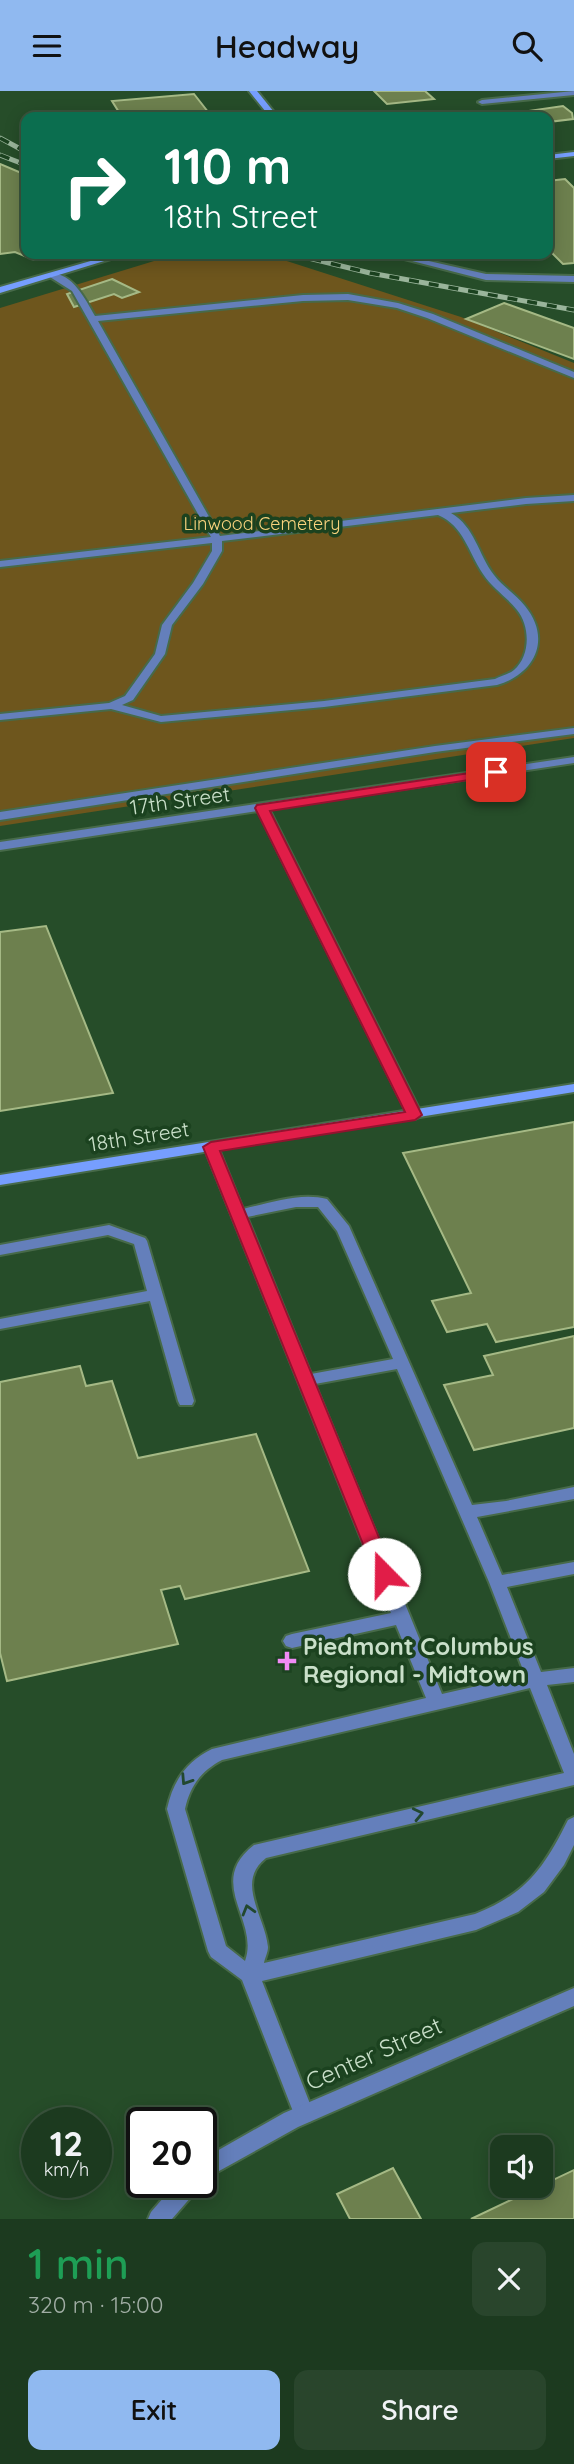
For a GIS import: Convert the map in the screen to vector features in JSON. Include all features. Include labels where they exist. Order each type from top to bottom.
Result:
[{"type":"street","points":[[253,91],[270,112]]},
{"type":"street","points":[[482,102],[574,93]]},
{"type":"street","points":[[553,156],[574,154]]},
{"type":"street","points":[[0,290],[106,259]]},
{"type":"street","points":[[410,259],[486,277],[574,279]]},
{"type":"street","points":[[0,717],[111,706],[130,698],[160,654],[167,625],[198,584],[217,551],[217,539],[75,289],[52,275]]},
{"type":"street","points":[[92,319],[303,298],[348,297],[398,306],[430,316],[574,375]]},
{"type":"street","points":[[0,564],[526,501],[574,498]]},
{"type":"street","points":[[111,706],[161,719],[191,717],[324,704],[497,682],[516,673],[527,659],[533,643],[530,624],[522,609],[490,577],[465,529],[453,516],[439,512]]},
{"type":"street","points":[[0,816],[435,749],[574,731]]},
{"type":"street","name":"17th Street","points":[[0,846],[574,760]]},
{"type":"street","points":[[262,808],[415,1115]]},
{"type":"street","name":"18th Street","points":[[0,1180],[574,1088]]},
{"type":"street","points":[[211,1147],[436,1702]]},
{"type":"street","points":[[240,1214],[296,1202],[322,1202],[344,1229],[497,1582],[574,1777],[261,1851],[248,1861],[242,1876],[259,1949],[250,1975]]},
{"type":"street","points":[[0,1250],[109,1230],[140,1241],[186,1401]]},
{"type":"street","points":[[0,1324],[155,1295]]},
{"type":"street","points":[[307,1380],[401,1363]]},
{"type":"street","points":[[466,1512],[574,1493]]},
{"type":"street","points":[[497,1582],[574,1568]]},
{"type":"street","points":[[292,1641],[401,1617]]},
{"type":"street","points":[[304,2114],[250,1975],[218,1951],[176,1809],[180,1789],[201,1762],[243,1747],[537,1679],[574,1675]]},
{"type":"street","points":[[250,1975],[476,1922],[504,1912],[527,1898],[548,1875],[574,1825]]},
{"type":"street","name":"Center Street","points":[[217,2162],[304,2114],[574,1997]]},
{"type":"street","points":[[158,2219],[177,2198]]},
{"type":"green space","name":"Linwood Cemetery","points":[[161,259],[281,259],[461,317],[574,363],[574,738],[0,826],[0,308]]},
{"type":"building","points":[[374,91],[425,91],[434,99],[387,104]]},
{"type":"building","points":[[194,94],[208,112],[119,112],[112,101]]},
{"type":"building","points":[[563,106],[572,113],[573,119],[553,121],[553,112],[522,112]]},
{"type":"building","points":[[0,164],[21,173],[21,255],[15,252],[0,254]]},
{"type":"building","points":[[565,179],[574,188],[574,263],[563,264],[553,254],[553,180]]},
{"type":"building","points":[[112,279],[139,292],[122,298],[114,294],[74,307],[67,294]]},
{"type":"building","points":[[504,303],[574,328],[574,359],[466,319]]},
{"type":"building","points":[[46,926],[113,1093],[0,1111],[0,932]]},
{"type":"building","points":[[574,1122],[574,1327],[496,1342],[487,1324],[447,1332],[432,1301],[471,1293],[403,1153]]},
{"type":"building","points":[[574,1336],[574,1428],[474,1450],[444,1385],[493,1375],[484,1356]]},
{"type":"building","points":[[80,1366],[86,1386],[112,1381],[138,1458],[256,1434],[309,1571],[185,1599],[180,1586],[161,1590],[178,1644],[7,1681],[0,1653],[0,1382]]},
{"type":"building","points":[[393,2168],[421,2219],[350,2219],[337,2194]]},
{"type":"building","points":[[574,2170],[574,2219],[471,2219],[515,2198],[553,2198],[553,2180]]},
{"type":"railway","points":[[0,138],[21,149]]},
{"type":"railway","points":[[0,155],[21,163]]},
{"type":"railway","points":[[313,259],[370,273],[574,310]]},
{"type":"place","name":"Piedmont Columbus Regional - Midtown","points":[[287,1661]]},
{"type":"route","points":[[384,1574],[211,1147],[415,1115],[262,808],[496,772]]}]
